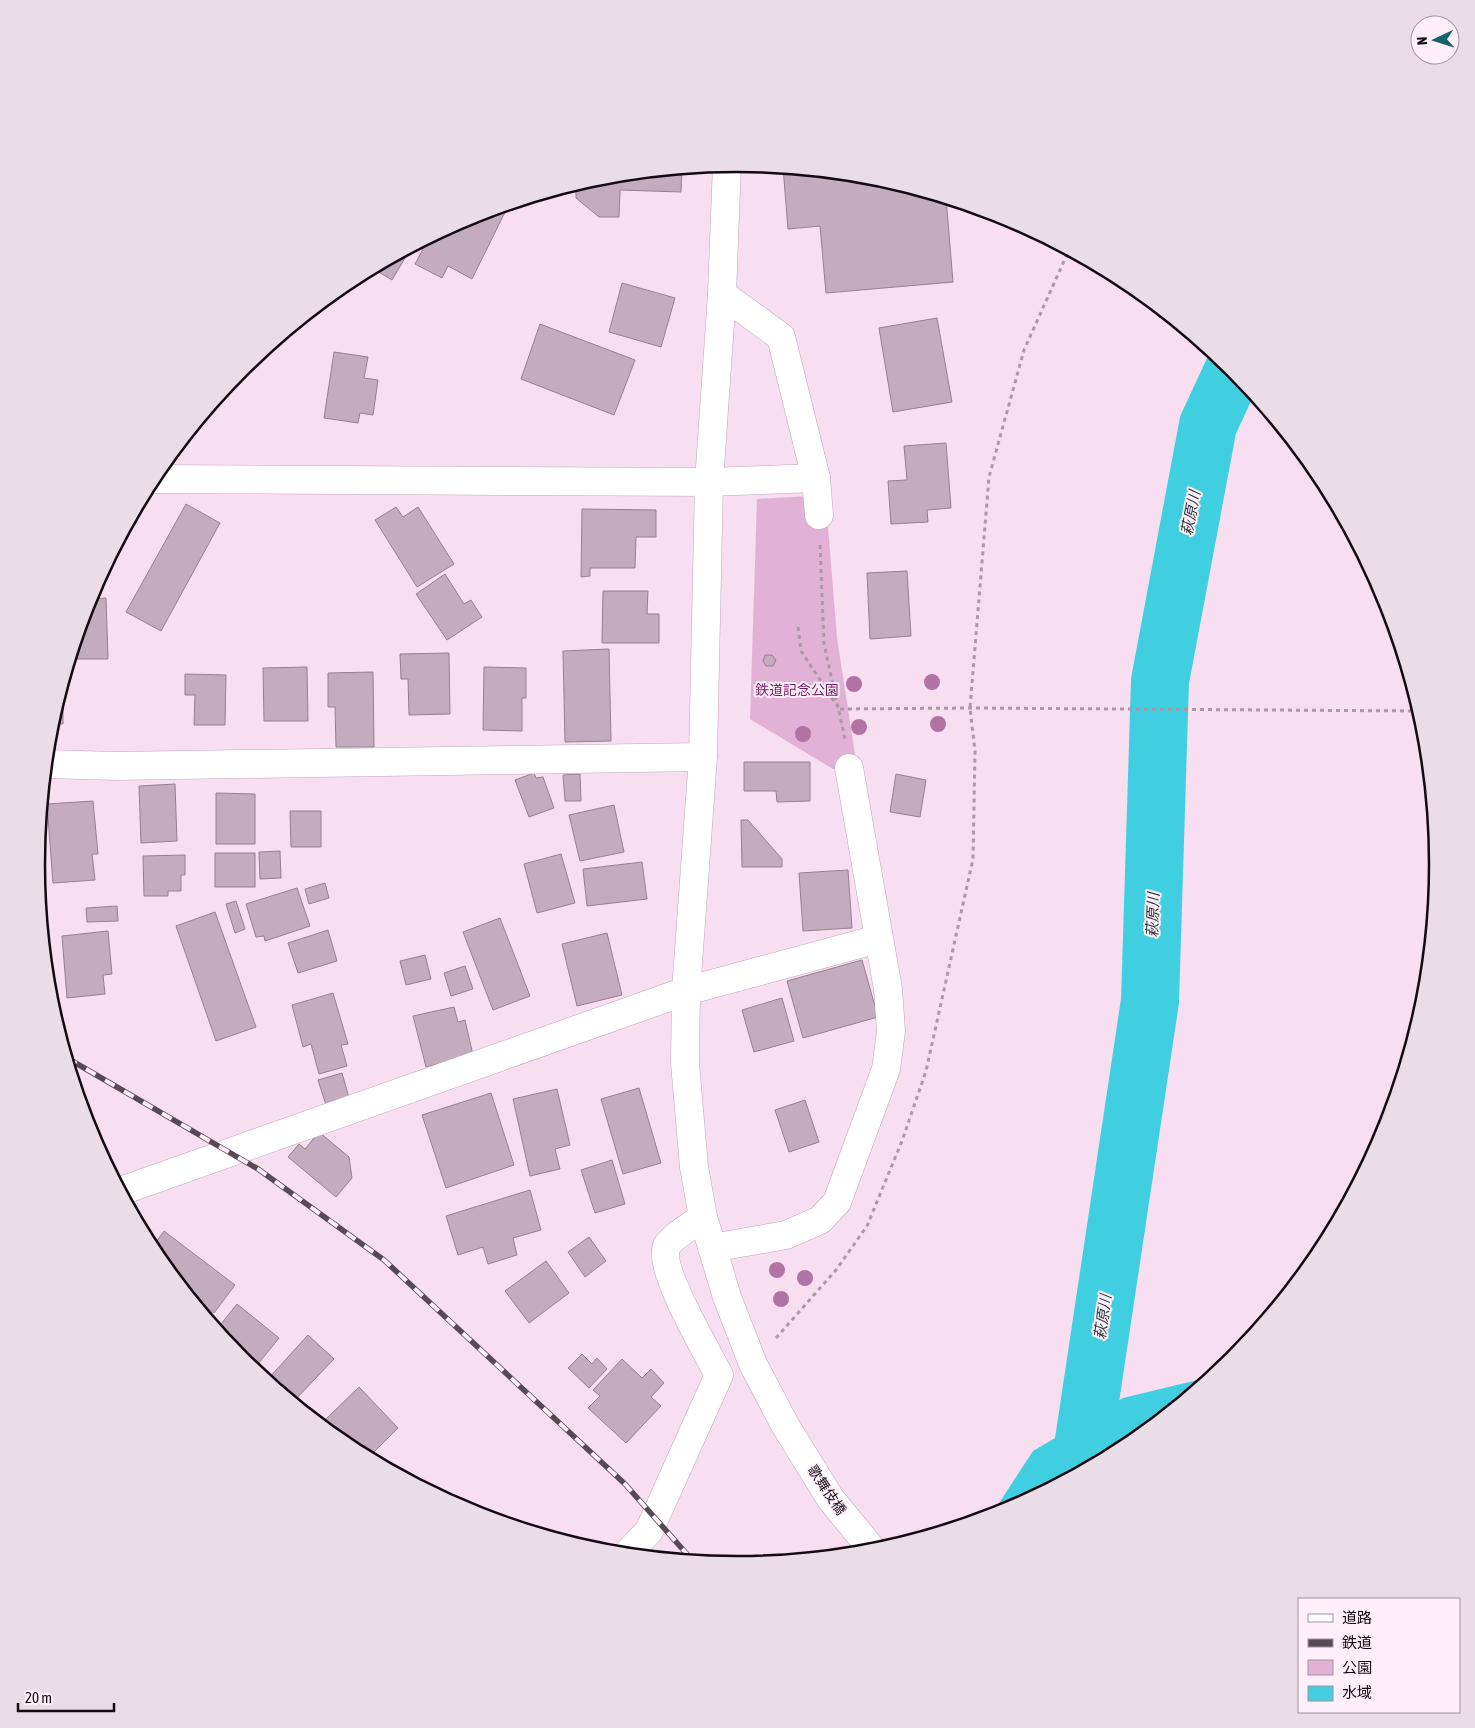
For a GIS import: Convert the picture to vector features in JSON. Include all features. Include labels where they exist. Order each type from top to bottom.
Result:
[{"type":"street","name":"歌舞伎橋","points":[[727,172],[722,294],[709,482],[703,757],[686,991],[685,1063],[694,1167],[703,1217],[712,1248],[727,1297],[753,1364],[785,1424],[830,1498],[867,1544]]},
{"type":"street","points":[[722,294],[781,337],[816,478],[819,515]]},
{"type":"street","points":[[161,480],[709,482],[816,478]]},
{"type":"street","points":[[53,764],[116,766],[703,757]]},
{"type":"street","points":[[712,1248],[786,1235],[820,1220],[837,1202],[886,1069],[892,1031],[888,989],[850,768]]},
{"type":"street","points":[[127,1190],[686,991],[878,939]]},
{"type":"street","points":[[633,1548],[650,1531],[719,1375],[674,1286],[664,1258],[668,1244],[703,1217]]},
{"type":"path","points":[[753,1364],[836,1270],[867,1226],[902,1141],[926,1071],[973,859],[975,752],[970,708],[988,477],[1024,350],[1067,255]]},
{"type":"path","points":[[819,515],[824,644],[840,710]]},
{"type":"path","points":[[798,627],[800,651],[840,710]]},
{"type":"path","points":[[840,710],[970,708],[1412,711]]},
{"type":"green space","name":"鉄道記念公園","points":[[808,496],[827,514],[837,638],[857,767],[833,769],[750,719],[757,499]]},
{"type":"water","points":[[1200,1379],[1122,1440],[1084,1464],[997,1506],[1033,1451],[1123,1398]]},
{"type":"building","points":[[783,173],[828,177],[873,185],[946,204],[953,282],[826,293],[820,226],[788,229]]},
{"type":"building","points":[[682,174],[681,192],[620,190],[619,217],[599,217],[576,198],[576,191],[647,177]]},
{"type":"building","points":[[505,212],[472,279],[448,266],[442,278],[415,264],[424,246],[472,224]]},
{"type":"building","points":[[404,257],[405,258],[392,280],[378,272]]},
{"type":"building","points":[[622,283],[675,298],[661,347],[609,332]]},
{"type":"building","points":[[937,318],[952,402],[893,412],[879,328]]},
{"type":"building","points":[[540,324],[635,360],[614,415],[521,379]]},
{"type":"building","points":[[334,352],[368,357],[364,378],[378,380],[373,415],[360,413],[358,423],[324,418]]},
{"type":"building","points":[[946,443],[951,508],[927,510],[928,522],[891,524],[888,481],[907,480],[904,446]]},
{"type":"building","points":[[186,504],[220,523],[161,631],[126,612]]},
{"type":"building","points":[[396,507],[403,517],[418,507],[454,564],[417,587],[375,520]]},
{"type":"building","points":[[582,509],[656,510],[656,537],[636,537],[635,568],[590,568],[590,576],[581,577]]},
{"type":"building","points":[[907,571],[911,636],[870,639],[867,573]]},
{"type":"building","points":[[445,574],[464,604],[471,600],[482,617],[447,640],[416,594]]},
{"type":"building","points":[[603,591],[648,591],[647,614],[659,614],[659,643],[602,643]]},
{"type":"building","points":[[98,598],[106,598],[108,659],[77,659],[82,641]]},
{"type":"building","points":[[609,649],[611,741],[565,742],[563,651]]},
{"type":"building","points":[[449,653],[450,714],[409,715],[408,679],[401,679],[400,654]]},
{"type":"building","points":[[765,655],[772,655],[776,660],[773,666],[766,666],[763,661]]},
{"type":"building","points":[[307,667],[308,721],[264,721],[263,668]]},
{"type":"building","points":[[484,667],[526,668],[526,698],[522,698],[522,731],[483,730]]},
{"type":"building","points":[[373,672],[374,747],[336,747],[335,707],[328,707],[328,673]]},
{"type":"building","points":[[185,674],[226,675],[225,725],[194,725],[195,695],[185,695]]},
{"type":"building","points":[[63,709],[63,724],[59,724]]},
{"type":"building","points":[[744,762],[810,762],[810,801],[777,802],[776,791],[744,791]]},
{"type":"building","points":[[534,773],[536,778],[543,777],[554,808],[529,817],[515,780]]},
{"type":"building","points":[[580,774],[581,801],[565,801],[563,775]]},
{"type":"building","points":[[896,774],[926,780],[920,817],[890,812]]},
{"type":"building","points":[[175,784],[177,841],[141,843],[139,786]]},
{"type":"building","points":[[216,793],[255,794],[255,844],[216,844]]},
{"type":"building","points":[[93,801],[98,854],[92,854],[95,880],[53,883],[48,804]]},
{"type":"building","points":[[614,805],[624,852],[580,861],[569,815]]},
{"type":"building","points":[[290,811],[321,811],[321,847],[291,847]]},
{"type":"building","points":[[741,820],[748,820],[782,859],[782,867],[742,867]]},
{"type":"building","points":[[280,851],[281,878],[260,879],[259,852]]},
{"type":"building","points":[[215,853],[255,853],[255,887],[215,887]]},
{"type":"building","points":[[561,854],[575,903],[537,913],[524,864]]},
{"type":"building","points":[[185,855],[185,875],[181,875],[181,891],[168,891],[168,896],[144,896],[143,856]]},
{"type":"building","points":[[642,862],[647,899],[587,906],[583,869]]},
{"type":"building","points":[[848,870],[852,928],[803,931],[799,873]]},
{"type":"building","points":[[325,883],[329,898],[309,904],[305,889]]},
{"type":"building","points":[[297,888],[310,926],[265,941],[264,936],[256,937],[246,904]]},
{"type":"building","points":[[236,901],[245,929],[235,933],[226,904]]},
{"type":"building","points":[[117,906],[118,921],[87,922],[86,908]]},
{"type":"building","points":[[215,912],[256,1027],[216,1041],[176,926]]},
{"type":"building","points":[[500,918],[530,996],[493,1010],[463,932]]},
{"type":"building","points":[[328,930],[337,961],[298,973],[288,943]]},
{"type":"building","points":[[108,931],[112,974],[103,975],[105,994],[67,998],[62,936]]},
{"type":"building","points":[[607,933],[622,995],[577,1006],[562,944]]},
{"type":"building","points":[[425,955],[431,979],[406,985],[400,961]]},
{"type":"building","points":[[862,960],[878,1017],[803,1038],[787,981]]},
{"type":"building","points":[[465,966],[473,989],[451,996],[444,973]]},
{"type":"building","points":[[333,993],[348,1044],[341,1045],[347,1066],[319,1074],[311,1044],[303,1047],[292,1005]]},
{"type":"building","points":[[782,998],[794,1041],[754,1052],[742,1010]]},
{"type":"building","points":[[454,1007],[458,1022],[465,1020],[473,1055],[426,1067],[413,1016]]},
{"type":"building","points":[[342,1073],[349,1098],[326,1105],[318,1080]]},
{"type":"building","points":[[639,1088],[661,1163],[623,1174],[601,1099]]},
{"type":"building","points":[[557,1089],[570,1145],[555,1149],[560,1169],[530,1176],[513,1099]]},
{"type":"building","points":[[491,1093],[514,1165],[446,1188],[422,1115]]},
{"type":"building","points":[[805,1100],[819,1142],[789,1152],[775,1110]]},
{"type":"building","points":[[319,1132],[349,1157],[352,1178],[336,1197],[288,1157],[299,1144],[305,1149]]},
{"type":"building","points":[[612,1160],[625,1204],[595,1213],[581,1170]]},
{"type":"building","points":[[530,1190],[541,1230],[513,1238],[517,1255],[488,1264],[483,1247],[458,1255],[446,1216]]},
{"type":"building","points":[[164,1231],[235,1285],[214,1313],[204,1306],[188,1286],[157,1241]]},
{"type":"building","points":[[589,1237],[606,1261],[585,1277],[568,1252]]},
{"type":"building","points":[[546,1261],[569,1293],[529,1323],[505,1291]]},
{"type":"building","points":[[237,1304],[279,1338],[258,1364],[220,1325]]},
{"type":"building","points":[[308,1335],[334,1359],[297,1398],[271,1376]]},
{"type":"building","points":[[582,1354],[592,1364],[597,1358],[607,1369],[589,1388],[568,1368]]},
{"type":"building","points":[[622,1359],[642,1378],[651,1369],[664,1383],[651,1397],[661,1406],[626,1443],[588,1408],[600,1396],[593,1390]]},
{"type":"building","points":[[359,1387],[398,1428],[373,1453],[325,1420]]},
{"type":"waterway","name":"萩原川","points":[[1080,1466],[1150,1001],[1160,681],[1208,425],[1230,377]]},
{"type":"railway","points":[[75,1063],[258,1169],[384,1260],[625,1484],[687,1555]]}]
